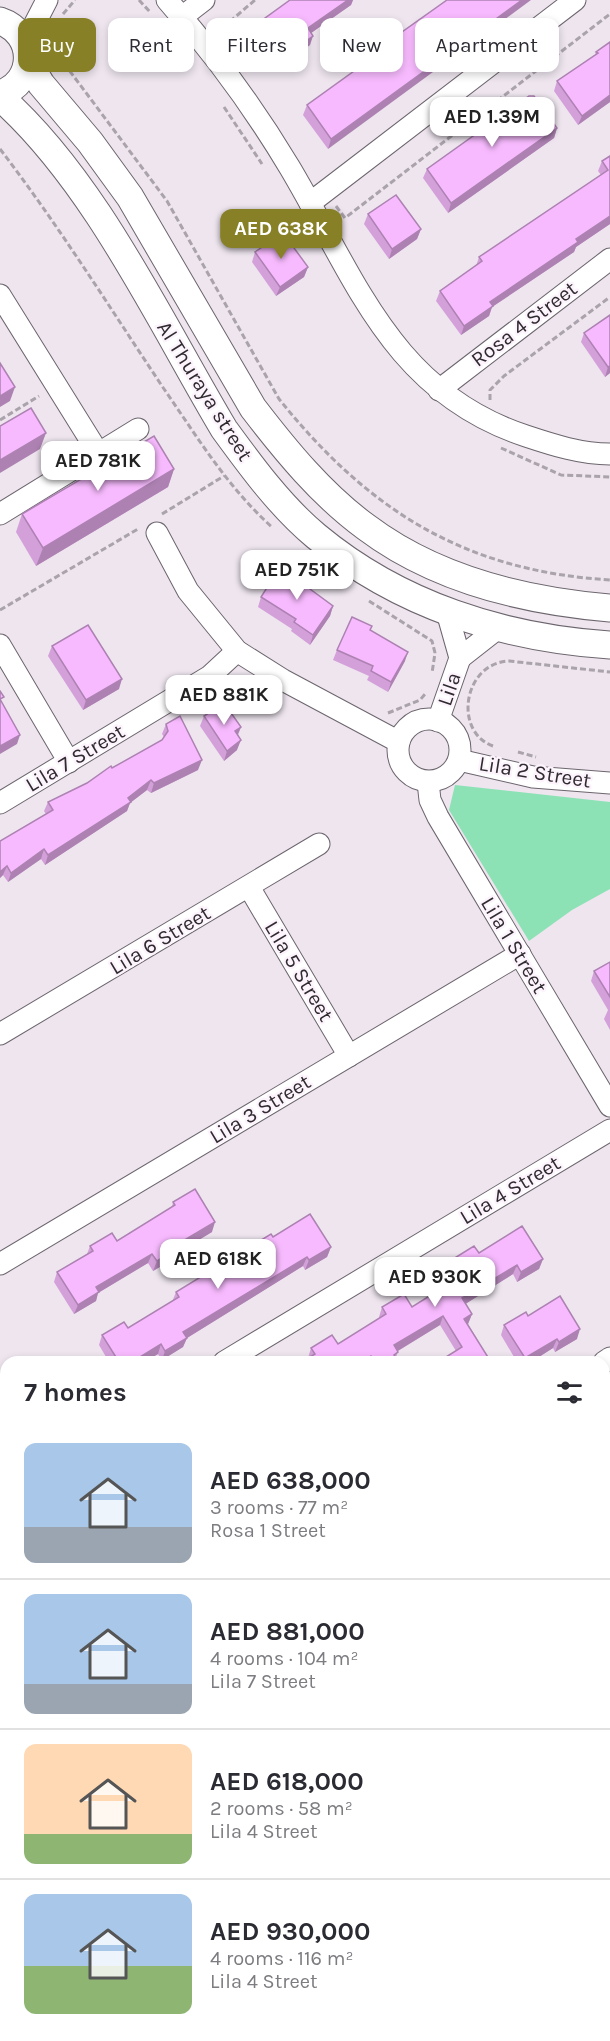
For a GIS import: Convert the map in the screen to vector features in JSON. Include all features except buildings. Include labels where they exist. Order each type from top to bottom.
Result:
[{"type":"street","points":[[167,0],[206,46]]},
{"type":"street","points":[[182,17],[204,0]]},
{"type":"street","points":[[317,197],[575,0]]},
{"type":"street","points":[[0,20],[21,15],[48,4]]},
{"type":"street","points":[[42,18],[48,4]]},
{"type":"street","name":"Al Thuraya street","points":[[0,20],[18,32]]},
{"type":"street","points":[[0,96],[18,83],[22,72]]},
{"type":"street","name":"Al Thuraya street","points":[[33,72],[90,142],[130,197],[253,408],[276,439],[339,505],[383,538],[451,573],[496,589],[545,600],[610,608]]},
{"type":"street","points":[[225,72],[317,197],[375,319],[404,357],[439,390],[498,427],[563,448],[610,454]]},
{"type":"street","name":"Al Thuraya street","points":[[0,96],[28,124],[98,216],[224,429],[278,496],[315,535],[389,585],[447,612],[497,629],[610,645]]},
{"type":"street","name":"Rosa 4 Street","points":[[439,390],[610,259]]},
{"type":"street","points":[[0,294],[8,321],[58,385],[99,454]]},
{"type":"street","points":[[0,514],[138,429]]},
{"type":"street","points":[[152,525],[188,591],[237,651],[283,680],[399,742]]},
{"type":"street","name":"Lila","points":[[447,612],[460,658]]},
{"type":"street","name":"Lila","points":[[438,721],[460,658],[497,629]]},
{"type":"street","points":[[0,645],[69,762]]},
{"type":"street","name":"Lila 7 Street","points":[[0,803],[210,676],[237,651]]},
{"type":"street","points":[[418,721],[438,721],[454,731],[461,750],[459,760],[448,776],[428,782],[417,780],[400,764],[397,753],[399,742],[403,733],[418,721]]},
{"type":"street","name":"Lila 2 Street","points":[[459,760],[533,777],[610,783]]},
{"type":"street","name":"Lila 1 Street","points":[[428,782],[433,809],[610,1106]]},
{"type":"street","name":"Lila 6 Street","points":[[0,1034],[319,844]]},
{"type":"street","name":"Lila 5 Street","points":[[249,887],[349,1056]]},
{"type":"street","name":"Lila 3 Street","points":[[0,1264],[520,954]]},
{"type":"street","name":"Lila 4 Street","points":[[234,1356],[610,1130]]},
{"type":"path","points":[[75,0],[62,15],[54,37],[60,58],[167,201],[259,366],[279,399],[298,423],[357,483],[440,539],[519,567],[610,580]]},
{"type":"path","points":[[234,18],[255,0]]},
{"type":"path","points":[[48,4],[62,15]]},
{"type":"path","points":[[317,197],[345,218],[610,14]]},
{"type":"path","points":[[0,149],[46,210],[224,476],[253,511],[274,530]]},
{"type":"path","points":[[472,411],[490,402],[490,390],[504,376],[610,297]]},
{"type":"path","points":[[0,420],[58,385]]},
{"type":"path","points":[[0,610],[152,525],[224,476]]},
{"type":"path","points":[[363,597],[390,617],[418,630],[432,641],[435,660],[430,682]]},
{"type":"path","points":[[495,747],[481,739],[468,712],[473,684],[488,666],[510,661],[610,672]]},
{"type":"path","points":[[382,710],[389,713],[420,700],[427,693]]},
{"type":"path","points":[[515,751],[536,755],[533,777]]},
{"type":"green space","points":[[455,785],[610,802],[610,889],[572,910],[529,941],[449,810]]}]
